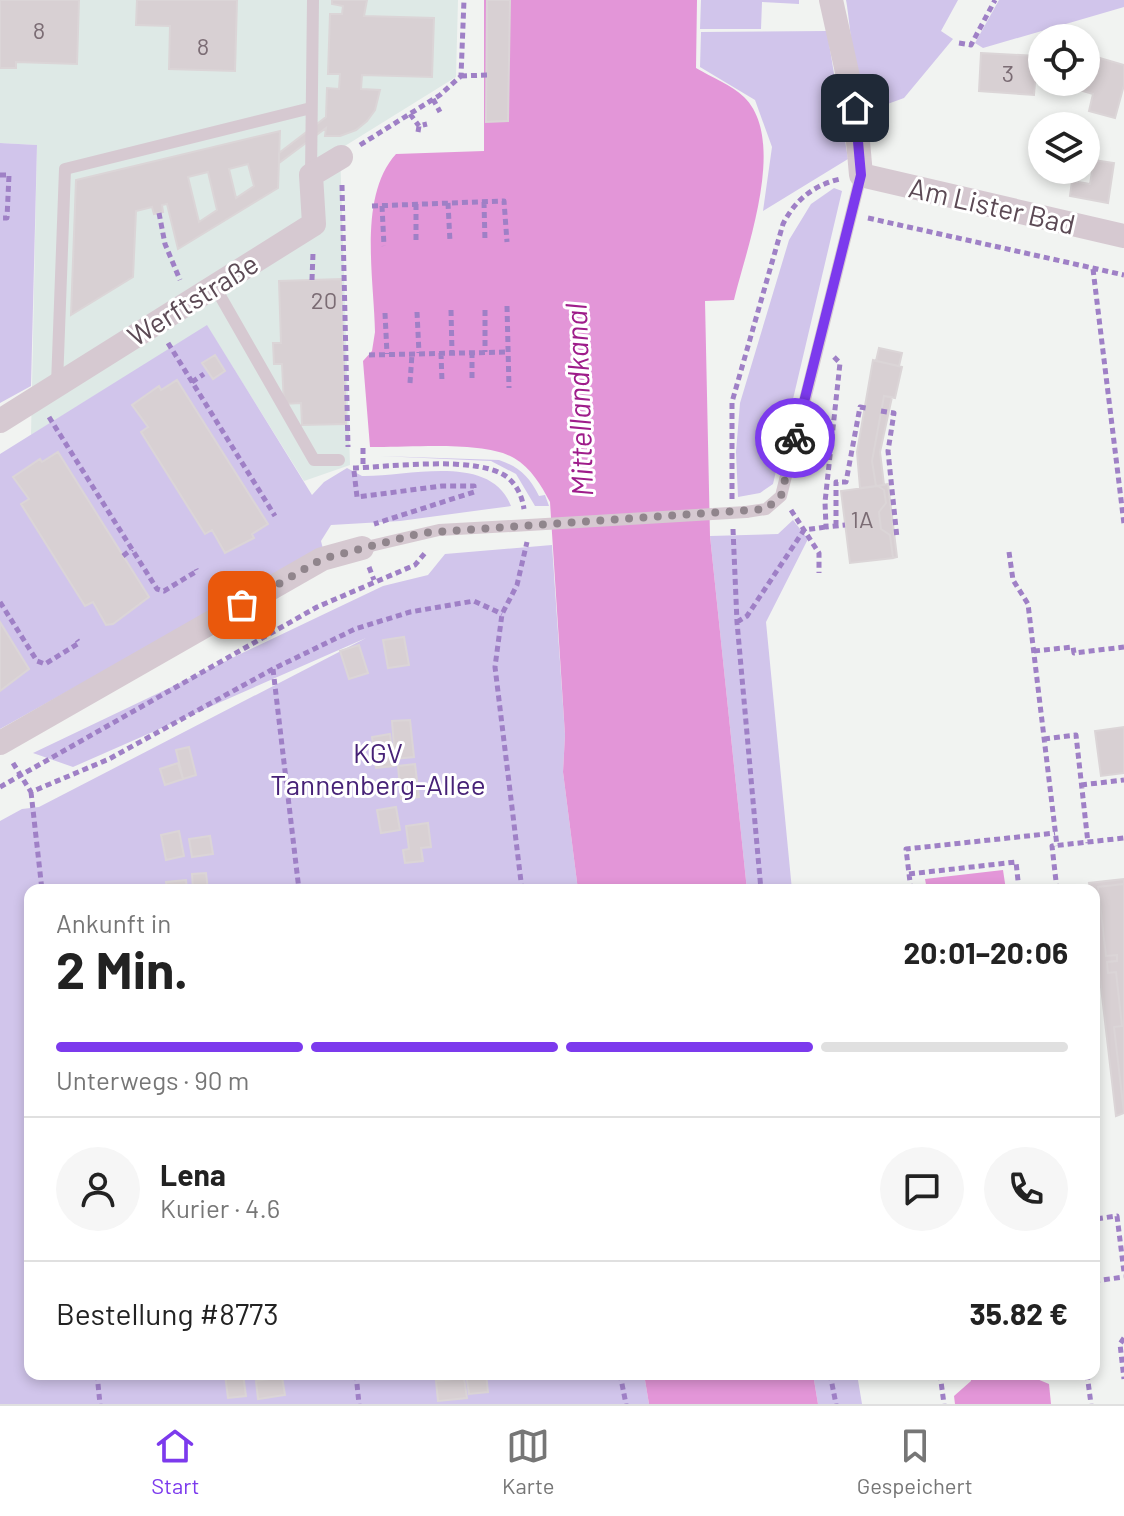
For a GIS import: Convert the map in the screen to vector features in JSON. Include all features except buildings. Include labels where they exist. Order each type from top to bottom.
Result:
[{"type":"street","points":[[831,0],[855,108],[861,175]]},
{"type":"street","points":[[311,175],[341,157]]},
{"type":"street","name":"Werftstraße","points":[[0,421],[314,224],[311,175]]},
{"type":"street","name":"Am Lister Bad","points":[[861,175],[1124,236]]},
{"type":"street","points":[[0,742],[366,537]]},
{"type":"lane","points":[[311,175],[313,0]]},
{"type":"lane","points":[[57,385],[65,169],[311,108]]},
{"type":"lane","points":[[366,537],[766,509],[781,496],[861,175]]},
{"type":"lane","points":[[215,287],[314,460],[339,460]]},
{"type":"path","points":[[461,76],[464,0]]},
{"type":"path","points":[[959,43],[971,45],[995,0]]},
{"type":"path","points":[[348,443],[341,157],[433,99],[461,76],[487,75]]},
{"type":"path","points":[[433,99],[440,112]]},
{"type":"path","points":[[410,114],[418,129],[427,124]]},
{"type":"path","points":[[0,175],[9,175],[7,218],[2,218]]},
{"type":"path","points":[[372,206],[504,201],[507,242]]},
{"type":"path","points":[[484,202],[485,241]]},
{"type":"path","points":[[448,203],[450,242]]},
{"type":"path","points":[[416,204],[416,244]]},
{"type":"path","points":[[382,206],[384,246]]},
{"type":"path","points":[[159,213],[165,244],[190,302]]},
{"type":"path","points":[[879,220],[1124,275]]},
{"type":"path","points":[[1093,269],[1124,524]]},
{"type":"path","points":[[507,306],[509,388]]},
{"type":"path","points":[[451,310],[452,353]]},
{"type":"path","points":[[485,310],[485,352]]},
{"type":"path","points":[[410,383],[417,312]]},
{"type":"path","points":[[385,313],[387,354]]},
{"type":"path","points":[[167,342],[275,516]]},
{"type":"path","points":[[819,342],[840,363],[825,502],[826,527]]},
{"type":"path","points":[[472,352],[472,381]]},
{"type":"path","points":[[369,355],[508,352]]},
{"type":"path","points":[[441,353],[442,382]]},
{"type":"path","points":[[192,382],[204,374]]},
{"type":"path","points":[[836,526],[836,482],[846,482],[860,407],[866,408]]},
{"type":"path","points":[[881,411],[894,413],[888,451],[897,538]]},
{"type":"path","points":[[203,420],[212,415]]},
{"type":"path","points":[[48,416],[157,589],[164,591],[196,569]]},
{"type":"path","points":[[363,448],[363,468]]},
{"type":"path","points":[[366,537],[474,492],[474,486],[442,486],[357,497],[353,468],[461,466],[491,469],[515,486],[525,512]]},
{"type":"path","points":[[242,484],[251,478]]},
{"type":"path","points":[[83,492],[92,486]]},
{"type":"path","points":[[737,622],[747,616],[804,530],[845,525]]},
{"type":"path","points":[[0,787],[317,607],[415,565],[439,530]]},
{"type":"path","points":[[804,530],[819,553],[819,573]]},
{"type":"path","points":[[521,884],[495,667],[502,614],[521,573],[527,536]]},
{"type":"path","points":[[123,556],[132,549]]},
{"type":"path","points":[[1009,552],[1013,580],[1028,604],[1057,846]]},
{"type":"path","points":[[31,792],[109,759],[273,669],[355,629],[410,612],[474,601],[502,614]]},
{"type":"path","points":[[0,602],[37,661],[45,664],[79,643],[77,640]]},
{"type":"path","points":[[6,632],[15,626]]},
{"type":"path","points":[[1034,651],[1073,647],[1074,653],[1124,647]]},
{"type":"path","points":[[273,669],[298,884]]},
{"type":"path","points":[[1044,739],[1076,735],[1088,843]]},
{"type":"path","points":[[0,742],[31,792],[41,884]]},
{"type":"path","points":[[1081,785],[1124,780]]},
{"type":"path","points":[[910,884],[906,849],[1055,833]]},
{"type":"path","points":[[1056,884],[1052,846],[1124,838]]},
{"type":"path","points":[[909,874],[1016,862],[1018,884]]},
{"type":"path","points":[[1100,1218],[1117,1216],[1121,1221],[1124,1275],[1100,1280]]},
{"type":"path","points":[[1124,1338],[1120,1344],[1124,1379]]},
{"type":"path","points":[[98,1380],[100,1404]]},
{"type":"path","points":[[357,1380],[359,1404]]},
{"type":"path","points":[[621,1380],[626,1404]]},
{"type":"path","points":[[831,1380],[836,1404]]},
{"type":"path","points":[[941,1380],[944,1404]]},
{"type":"path","points":[[1088,1380],[1091,1404]]},
{"type":"shaded area","points":[[0,0],[458,0],[456,77],[340,149],[350,465],[304,481],[207,326],[31,435],[37,145],[0,143]]},
{"type":"green space","points":[[701,0],[799,0],[799,4],[762,2],[761,29],[700,29]]},
{"type":"green space","points":[[846,0],[958,0],[941,31],[953,39],[904,98],[882,106],[864,87],[859,74]]},
{"type":"green space","points":[[999,0],[1124,0],[1124,7],[1066,24],[1028,24],[1028,35],[983,48],[975,43]]},
{"type":"green space","points":[[827,31],[848,159],[763,211],[772,147],[755,100],[700,67],[701,32]]},
{"type":"green space","points":[[0,143],[37,145],[31,386],[0,403]]},
{"type":"green space","points":[[834,188],[842,191],[773,484],[760,493],[738,497],[736,452],[740,403],[789,240],[811,204]]},
{"type":"green space","points":[[207,325],[312,495],[324,482],[347,468],[362,476],[446,471],[485,479],[500,489],[511,506],[400,521],[331,525],[321,541],[323,549],[0,729],[0,454]]},
{"type":"green space","points":[[380,456],[499,460],[523,473],[539,496],[545,495],[549,506],[535,506],[516,474],[491,461]]},
{"type":"green space","points":[[793,520],[808,539],[766,622],[791,884],[746,884],[710,536],[778,534]]},
{"type":"green space","name":"KGV Tannenberg-Allee","points":[[552,545],[565,735],[563,772],[577,884],[24,884],[24,1380],[645,1380],[649,1404],[0,1404],[0,821],[22,809],[39,807],[366,638],[73,767],[33,753],[383,586],[428,575],[445,554]]},
{"type":"green space","points":[[814,1380],[858,1380],[862,1404],[818,1404]]},
{"type":"water","name":"Mittellandkanal","points":[[484,0],[697,0],[696,68],[739,93],[757,116],[763,140],[760,196],[734,300],[705,301],[710,536],[746,884],[577,884],[563,772],[565,735],[550,502],[526,467],[500,452],[444,446],[370,447],[363,361],[372,351],[375,332],[372,215],[384,171],[396,154],[484,151]]},
{"type":"water","points":[[1003,870],[1005,884],[926,884],[925,879]]},
{"type":"water","points":[[645,1380],[814,1380],[818,1404],[649,1404]]},
{"type":"water","points":[[1039,1380],[1049,1384],[1051,1404],[955,1404],[954,1396],[971,1381]]},
{"type":"way so far","points":[[242,605],[322,559],[421,533],[766,509],[781,496],[795,438]]},
{"type":"route","points":[[795,438],[861,175],[855,108]]}]
